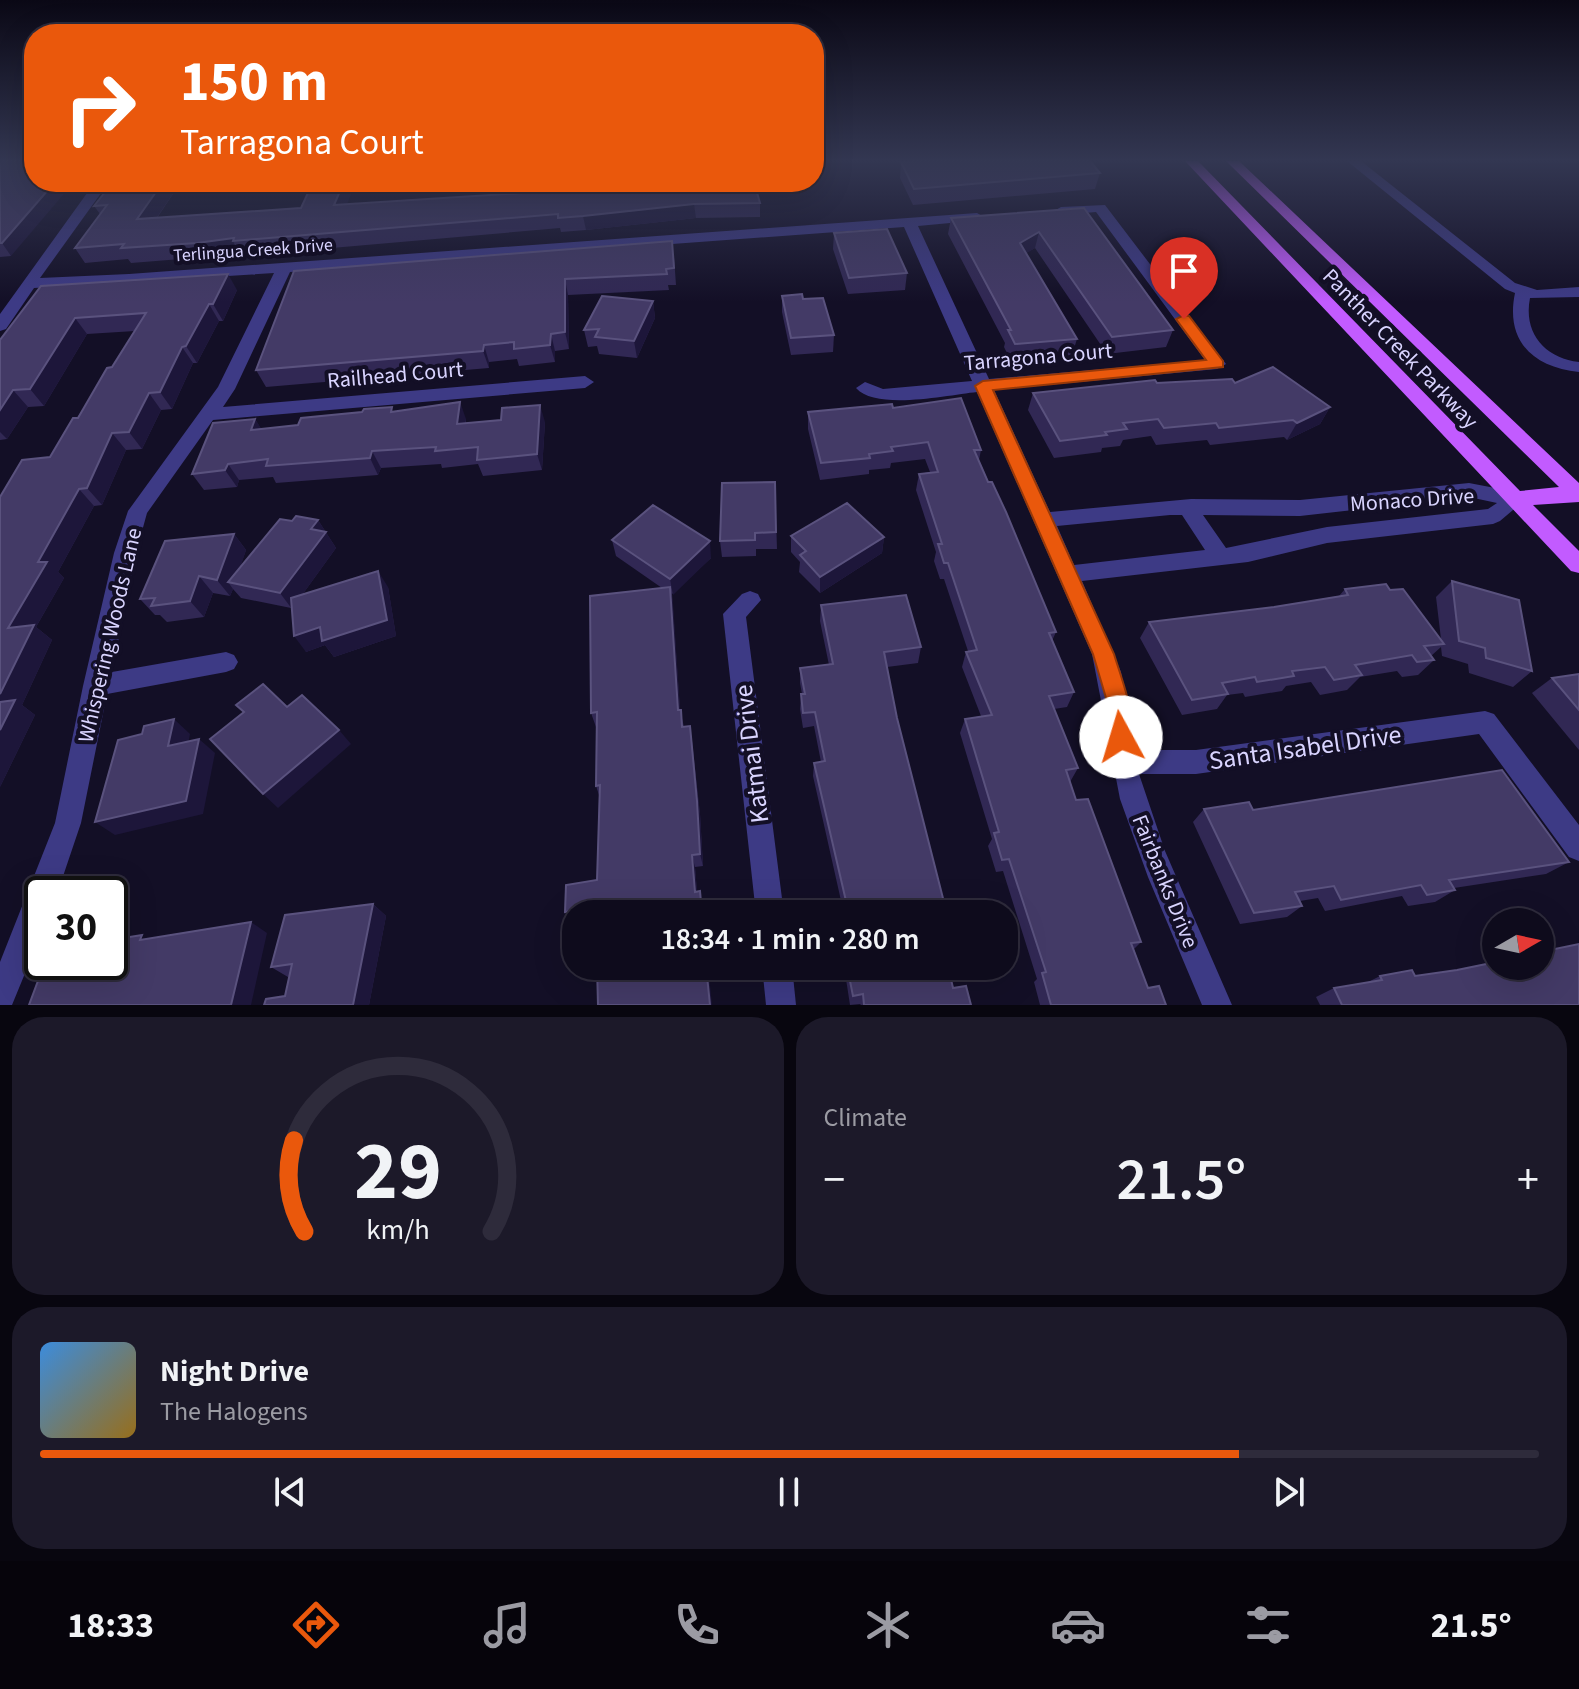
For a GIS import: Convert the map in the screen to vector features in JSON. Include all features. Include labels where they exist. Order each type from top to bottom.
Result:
[{"type":"main road","name":"Panther Creek Parkway","points":[[1236,208],[1579,565]]},
{"type":"main road","name":"Panther Creek Parkway","points":[[1281,208],[1578,494]]},
{"type":"main road","points":[[1516,499],[1578,494]]},
{"type":"street","points":[[0,326],[82,208]]},
{"type":"street","name":"Tarragona Court","points":[[865,388],[881,395],[1217,364],[1100,208],[1052,212]]},
{"type":"street","points":[[1411,208],[1500,280],[1523,291],[1547,296],[1579,292]]},
{"type":"street","name":"Terlingua Creek Drive","points":[[31,283],[284,268],[989,216]]},
{"type":"street","name":"Fairbanks Drive","points":[[909,222],[1109,670],[1117,698],[1124,762],[1144,829],[1217,1005]]},
{"type":"street","name":"Whispering Woods Lane","points":[[50,876],[68,823],[95,686],[125,553],[138,511],[209,414],[241,361],[284,268]]},
{"type":"street","points":[[1523,291],[1518,319],[1530,347],[1548,359],[1579,367]]},
{"type":"street","name":"Railhead Court","points":[[209,414],[585,382]]},
{"type":"street","name":"Monaco Drive","points":[[1043,520],[1191,506],[1300,508],[1469,490],[1516,499]]},
{"type":"street","name":"Monaco Drive","points":[[1068,574],[1221,557],[1271,550],[1327,535],[1493,516],[1516,499]]},
{"type":"street","points":[[1191,506],[1193,518],[1221,557]]},
{"type":"street","name":"Katmai Drive","points":[[750,600],[734,614],[768,900]]},
{"type":"street","points":[[95,686],[226,662]]},
{"type":"street","name":"Santa Isabel Drive","points":[[1124,762],[1196,762],[1485,722],[1579,847]]},
{"type":"street","name":"Whispering Woods Lane","points":[[0,998],[24,941]]},
{"type":"street","points":[[778,980],[781,1005]]},
{"type":"building","points":[[0,208],[32,208],[2,243]]},
{"type":"building","points":[[105,208],[145,208],[137,219],[301,208],[658,208],[233,241],[234,238],[121,248],[124,244],[75,248]]},
{"type":"building","points":[[1084,208],[1173,330],[1112,337],[1039,232],[1020,243],[1077,339],[1015,344],[1008,330],[1011,330],[951,218]]},
{"type":"building","points":[[887,229],[907,273],[849,278],[834,233]]},
{"type":"building","points":[[672,241],[674,268],[666,269],[667,274],[565,279],[565,332],[551,334],[550,345],[514,349],[514,342],[484,345],[483,351],[256,370],[294,271]]},
{"type":"building","points":[[228,274],[213,304],[209,304],[186,346],[182,347],[160,392],[149,393],[129,432],[112,433],[87,488],[79,489],[38,562],[47,562],[8,628],[34,625],[0,694],[0,497],[22,460],[50,457],[73,418],[78,418],[107,368],[112,367],[146,313],[75,318],[30,389],[13,390],[0,410],[0,340],[41,286]]},
{"type":"building","points":[[802,294],[803,299],[823,298],[834,335],[791,338],[782,296]]},
{"type":"building","points":[[602,296],[653,301],[634,341],[595,337],[599,329],[584,330]]},
{"type":"building","points":[[1273,367],[1330,407],[1297,423],[1293,420],[1219,428],[1216,423],[1164,428],[1158,419],[1123,423],[1127,429],[1105,432],[1107,435],[1060,441],[1033,393],[1155,380],[1157,383],[1232,379],[1235,383]]},
{"type":"building","points":[[961,398],[981,450],[974,450],[1006,512],[1056,632],[1049,633],[1074,692],[1049,696],[1078,768],[1066,770],[1076,800],[1088,799],[1141,942],[1131,943],[1148,988],[1159,986],[1166,1005],[1051,1005],[1042,973],[1046,972],[1009,859],[1002,860],[994,833],[999,832],[965,719],[992,715],[966,652],[977,650],[948,563],[944,563],[938,544],[942,544],[919,474],[938,472],[928,442],[891,447],[893,451],[869,454],[870,458],[821,463],[808,412],[892,404],[893,408]]},
{"type":"building","points":[[460,402],[457,424],[501,420],[502,408],[540,405],[537,454],[477,460],[478,447],[435,451],[436,447],[372,451],[370,458],[266,466],[268,459],[228,464],[225,470],[192,474],[213,423],[255,419],[251,430],[298,425],[301,418],[362,412],[364,409],[392,407],[391,412]]},
{"type":"building","points":[[775,482],[776,532],[755,533],[755,540],[720,541],[722,483]]},
{"type":"building","points":[[847,503],[884,537],[820,577],[800,555],[806,551],[791,536]]},
{"type":"building","points":[[653,505],[710,541],[670,579],[612,540]]},
{"type":"building","points":[[296,516],[318,520],[311,529],[326,532],[280,593],[228,582],[280,519],[292,521]]},
{"type":"building","points":[[234,534],[217,580],[199,576],[190,601],[151,606],[155,598],[140,599],[165,541]]},
{"type":"building","points":[[378,571],[387,620],[322,641],[320,627],[294,636],[291,598]]},
{"type":"building","points":[[1452,581],[1519,600],[1532,671],[1486,658],[1485,648],[1459,641]]},
{"type":"building","points":[[1386,584],[1390,590],[1403,589],[1444,644],[1424,646],[1434,660],[1417,662],[1412,655],[1355,665],[1362,675],[1334,680],[1325,667],[1292,671],[1294,676],[1257,682],[1255,677],[1222,683],[1228,694],[1192,700],[1149,622],[1274,607],[1348,595],[1345,589]]},
{"type":"building","points":[[670,587],[678,710],[681,710],[682,727],[690,726],[700,854],[692,855],[695,892],[700,891],[701,900],[565,900],[566,885],[597,880],[600,785],[596,786],[597,712],[591,713],[590,596]]},
{"type":"building","points":[[906,595],[921,647],[884,652],[897,718],[943,900],[846,900],[814,763],[825,761],[815,712],[803,713],[801,694],[805,694],[800,668],[833,664],[821,605]]},
{"type":"building","points":[[1579,674],[1579,710],[1552,678]]},
{"type":"building","points":[[263,684],[287,707],[302,695],[339,730],[263,794],[210,739],[244,712],[236,705]]},
{"type":"building","points":[[15,700],[0,730],[0,702]]},
{"type":"building","points":[[174,719],[168,746],[199,739],[186,801],[95,822],[118,740],[142,734],[144,726]]},
{"type":"building","points":[[1502,770],[1569,862],[1449,880],[1455,890],[1427,895],[1421,885],[1341,900],[1334,886],[1295,892],[1302,906],[1254,913],[1204,809],[1249,802],[1253,810]]},
{"type":"building","points":[[373,904],[353,1005],[264,1005],[266,999],[285,996],[292,964],[271,967],[285,915]]},
{"type":"building","points":[[251,922],[231,1005],[29,1005],[38,980],[128,980],[128,937],[142,935],[140,940]]},
{"type":"building","points":[[1579,944],[1579,1005],[1342,1005],[1334,988],[1382,980],[1380,976],[1412,970],[1415,976],[1482,965],[1482,980],[1554,980],[1554,949]]},
{"type":"building","points":[[597,980],[707,980],[710,1005],[598,1005]]},
{"type":"building","points":[[850,980],[951,980],[953,988],[966,986],[971,1005],[864,1005],[863,994],[853,996]]},
{"type":"route","points":[[1121,737],[1117,698],[1104,654],[983,386],[1217,364],[1184,319]]}]
